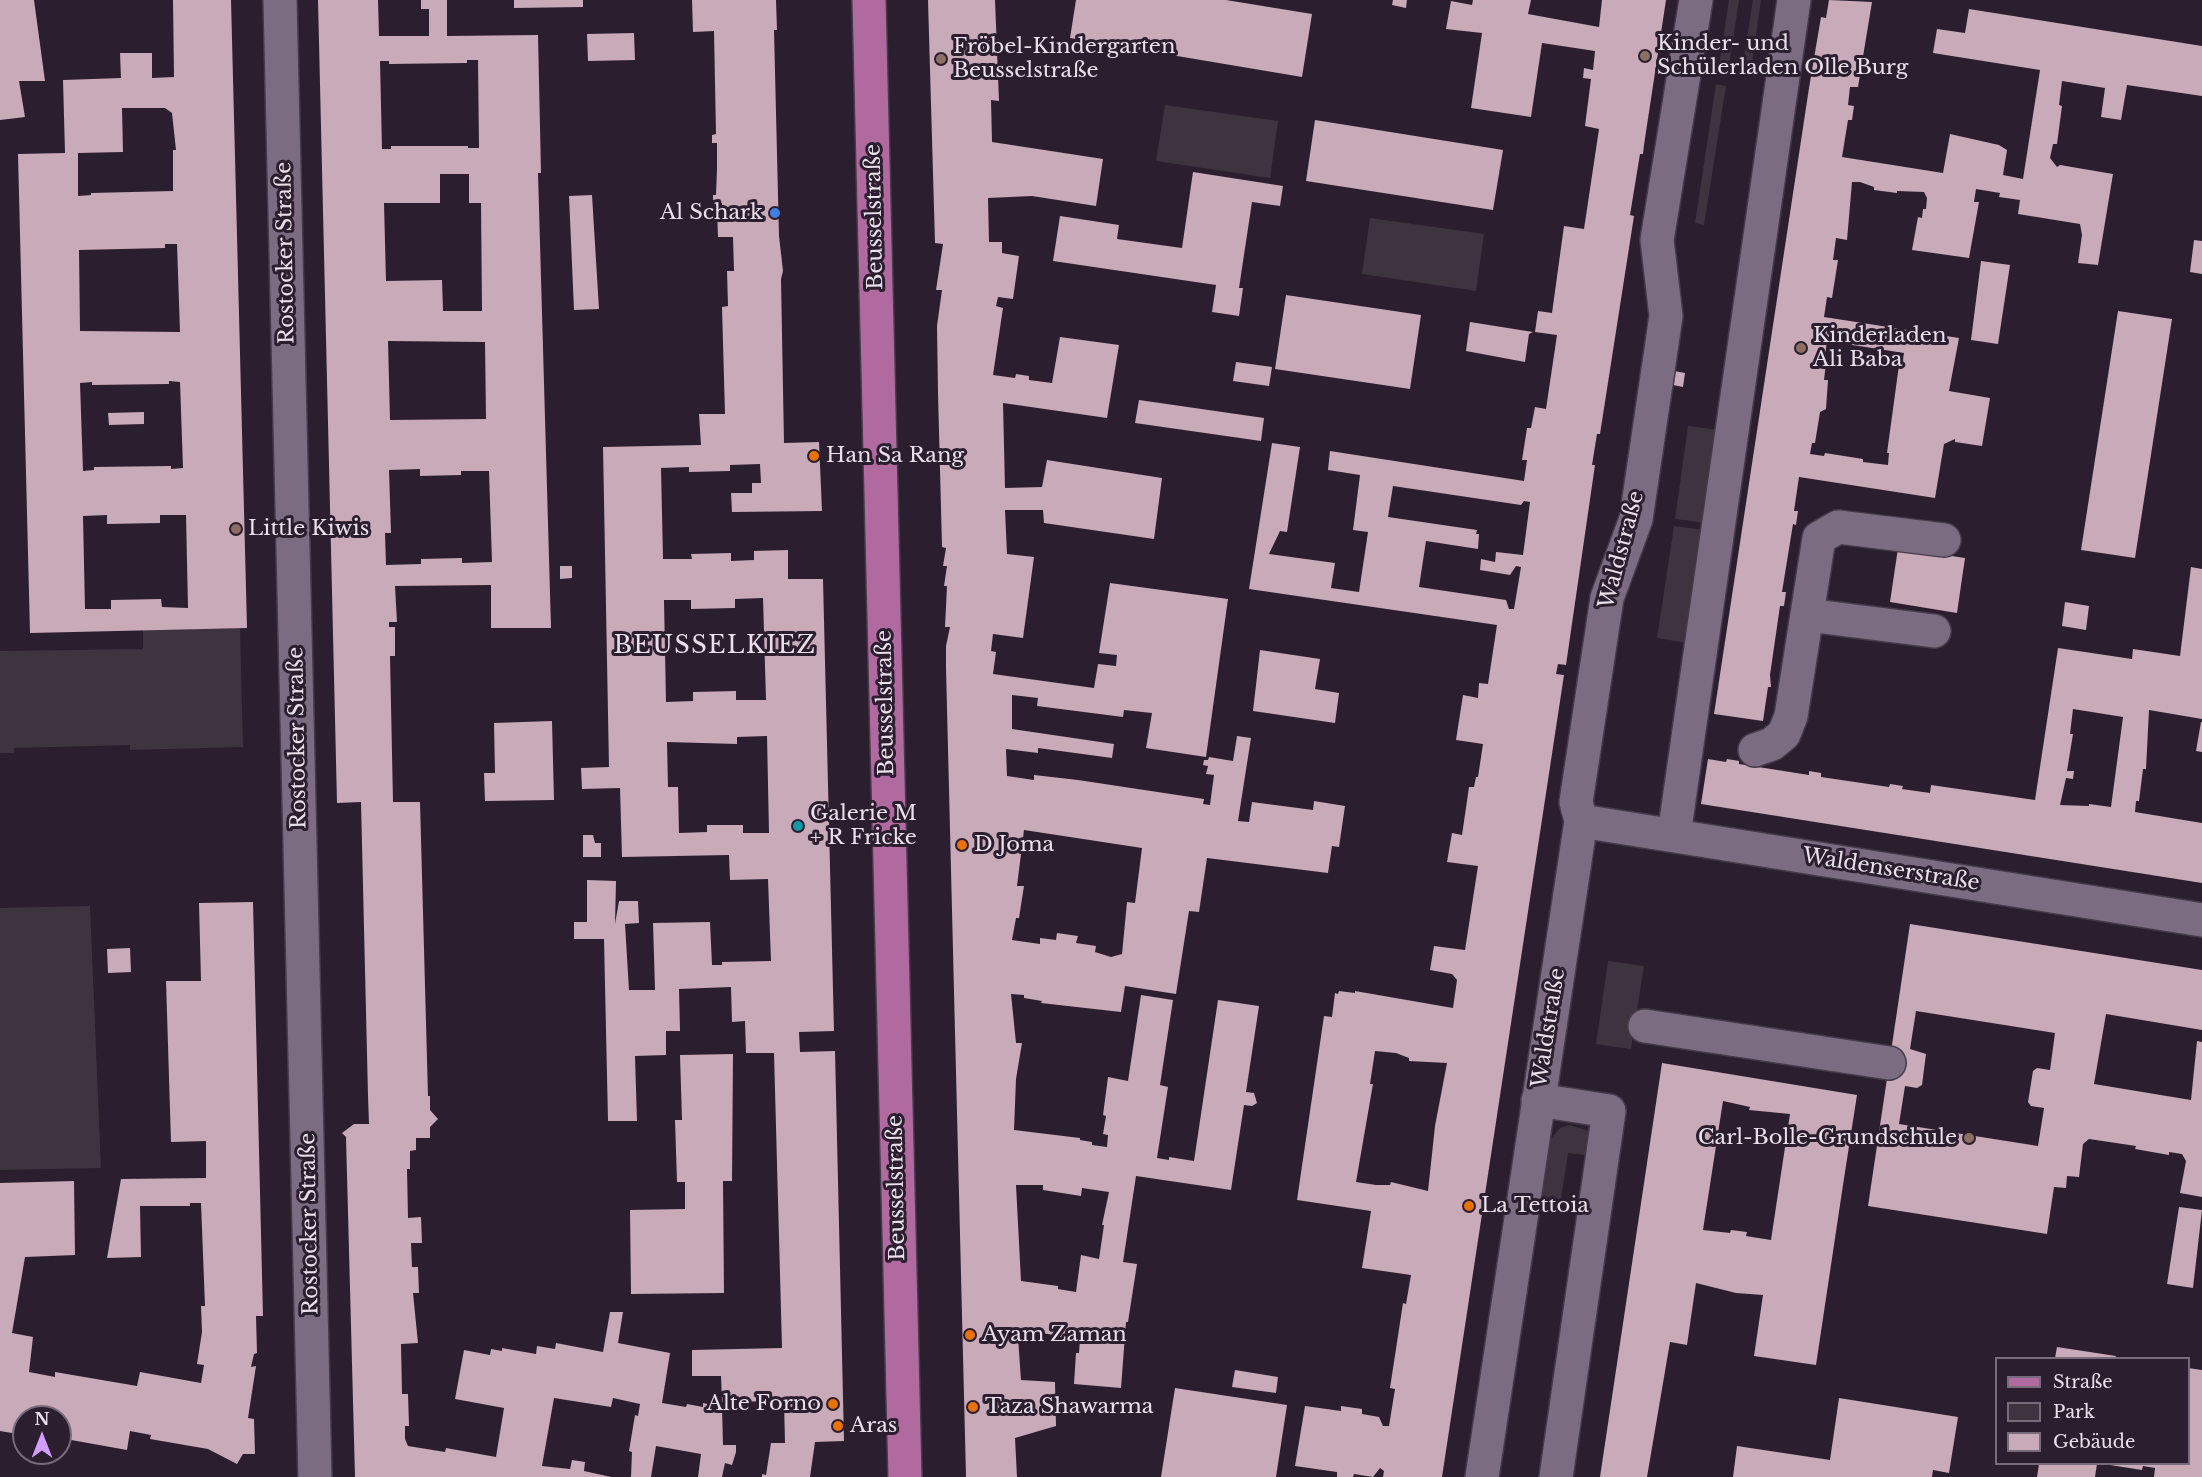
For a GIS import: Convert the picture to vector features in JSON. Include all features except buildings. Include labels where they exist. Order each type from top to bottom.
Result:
[{"type":"main road","name":"Beusselstraße","points":[[869,0],[904,1477]]},
{"type":"street","name":"Rostocker Straße","points":[[280,0],[315,1477]]},
{"type":"street","name":"Waldstraße","points":[[1482,1477],[1581,821],[1576,802],[1606,598],[1636,519],[1666,316],[1657,240],[1696,0]]},
{"type":"street","points":[[1674,835],[1794,0]]},
{"type":"street","points":[[1755,750],[1772,744],[1784,734],[1791,716],[1819,538],[1838,527],[1944,540]]},
{"type":"street","points":[[1807,615],[1934,632]]},
{"type":"street","name":"Waldenserstraße","points":[[1581,821],[2202,920]]},
{"type":"street","points":[[1645,1026],[1889,1063]]},
{"type":"street","name":"Waldstraße","points":[[1538,1100],[1609,1111],[1556,1477]]},
{"type":"green space","points":[[1729,0],[1739,0],[1728,73],[1718,72]]},
{"type":"green space","points":[[1753,0],[1761,0],[1750,77],[1741,75]]},
{"type":"green space","points":[[1716,84],[1726,86],[1704,225],[1695,223]]},
{"type":"green space","points":[[1165,105],[1278,121],[1270,178],[1156,161]]},
{"type":"green space","points":[[1370,218],[1484,234],[1476,291],[1362,274]]},
{"type":"green space","points":[[1688,426],[1719,430],[1706,523],[1675,519]]},
{"type":"green space","points":[[1674,526],[1704,530],[1687,643],[1657,638]]},
{"type":"green space","points":[[240,628],[243,747],[130,750],[130,745],[14,748],[14,753],[0,753],[0,651],[143,649],[143,630]]},
{"type":"green space","points":[[90,906],[101,1168],[0,1170],[0,908]]},
{"type":"green space","points":[[1608,961],[1644,966],[1631,1049],[1596,1044]]},
{"type":"green space","points":[[1570,1125],[1588,1131],[1592,1138],[1593,1156],[1568,1153],[1559,1212],[1541,1194],[1548,1142],[1560,1128]]},
{"type":"place","name":"Kinder- und Schülerladen Olle Burg","points":[[1645,56]]},
{"type":"place","name":"Fröbel-Kindergarten Beusselstraße","points":[[941,59]]},
{"type":"place","name":"Al Schark","points":[[775,213]]},
{"type":"place","name":"Kinderladen Ali Baba","points":[[1801,348]]},
{"type":"place","name":"Han Sa Rang","points":[[814,456]]},
{"type":"place","name":"Little Kiwis","points":[[236,529]]},
{"type":"place","name":"Galerie M + R Fricke","points":[[798,826]]},
{"type":"place","name":"D Joma","points":[[962,845]]},
{"type":"place","name":"Carl-Bolle-Grundschule","points":[[1969,1138]]},
{"type":"place","name":"La Tettoia","points":[[1469,1206]]},
{"type":"place","name":"Ayam Zaman","points":[[970,1335]]},
{"type":"place","name":"Alte Forno","points":[[833,1404]]},
{"type":"place","name":"Taza Shawarma","points":[[973,1407]]},
{"type":"place","name":"Aras","points":[[838,1426]]},
{"type":"district","name":"BEUSSELKIEZ","points":[[715,646]]}]
